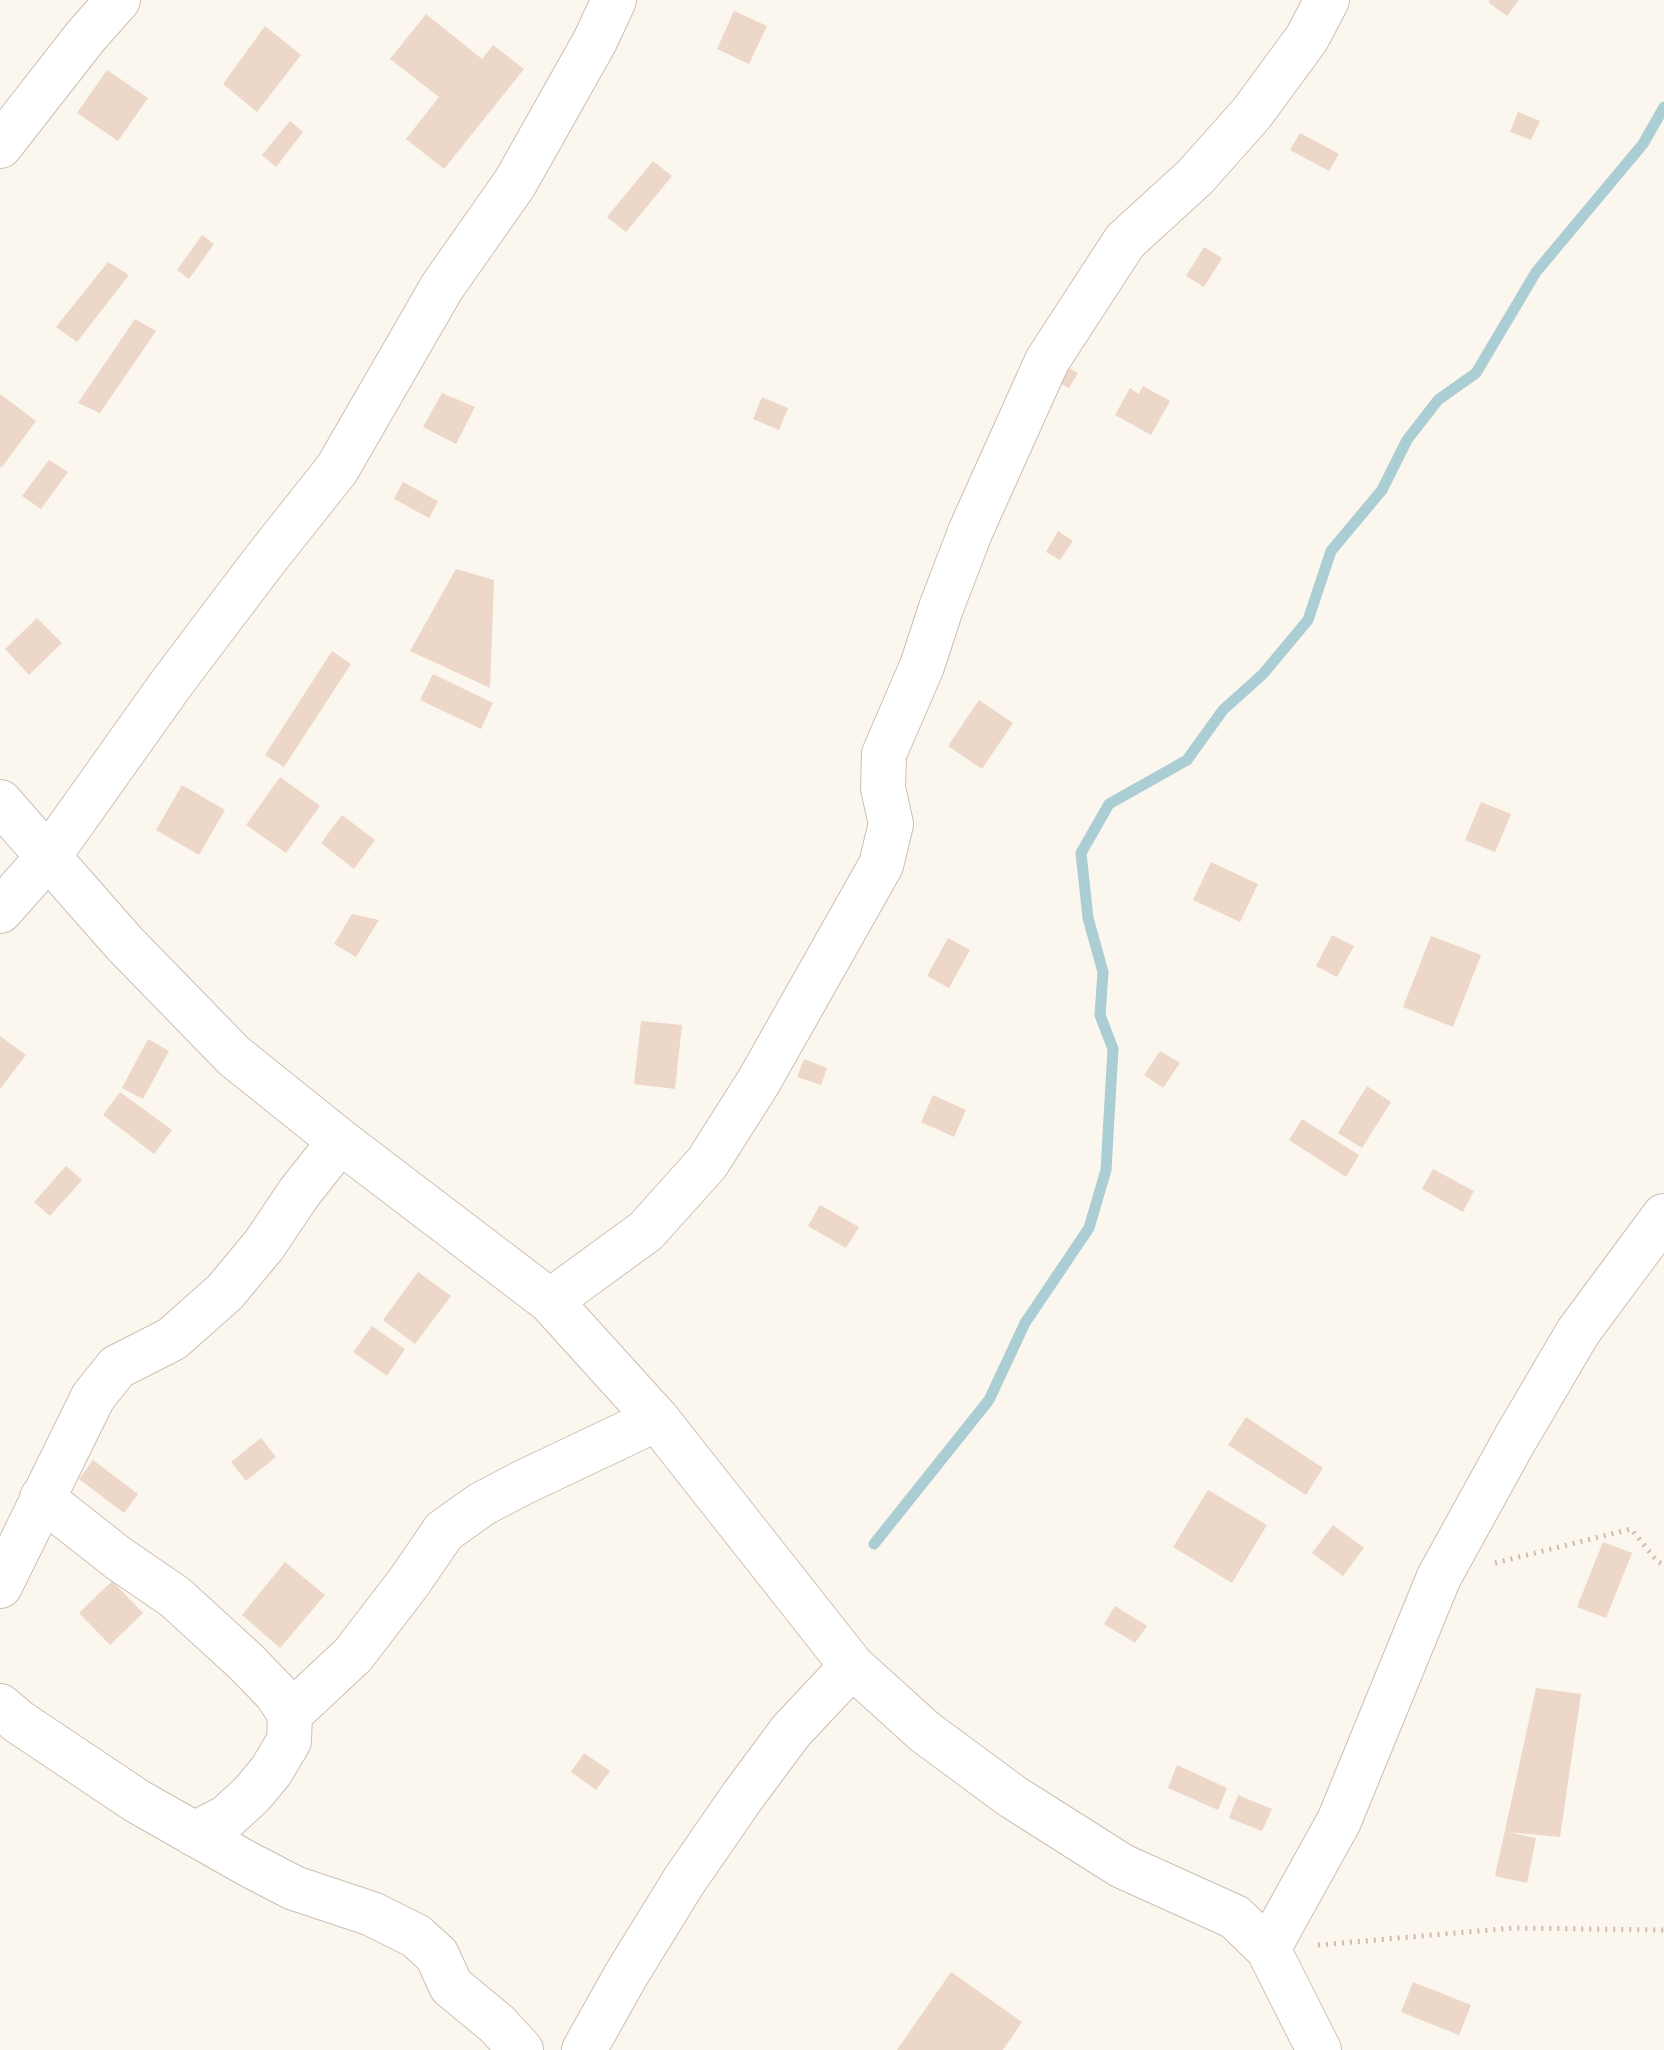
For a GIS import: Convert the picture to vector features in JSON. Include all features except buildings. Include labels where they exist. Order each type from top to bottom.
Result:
[{"type":"street","points":[[0,146],[83,18],[118,0]]},
{"type":"street","points":[[0,911],[48,857],[171,684],[337,469],[442,287],[515,183],[595,41],[614,0]]},
{"type":"street","points":[[550,1301],[646,1231],[707,1163],[759,1081],[881,865],[891,824],[883,788],[884,754],[922,666],[971,530],[1047,361],[1125,241],[1195,177],[1252,113],[1307,38],[1327,0]]},
{"type":"street","points":[[0,802],[125,944],[234,1056],[550,1301],[657,1419],[852,1666],[925,1732],[1013,1797],[1122,1866],[1235,1917],[1268,1949],[1319,2050]]},
{"type":"street","points":[[0,1586],[93,1397],[117,1367],[172,1339],[225,1292],[264,1245],[299,1193],[340,1141]]},
{"type":"street","points":[[1268,1949],[1339,1821],[1439,1577],[1578,1332],[1664,1216]]},
{"type":"street","points":[[290,1714],[353,1655],[444,1531],[482,1504],[657,1419]]},
{"type":"street","points":[[42,1498],[118,1558],[175,1597],[246,1662],[276,1693],[290,1714],[289,1741],[271,1771],[227,1817],[194,1834]]},
{"type":"street","points":[[584,2050],[684,1881],[733,1809],[791,1731],[852,1666]]},
{"type":"street","points":[[0,1706],[137,1801],[194,1834],[294,1888],[372,1914],[416,1936],[437,1955],[451,1986],[497,2024],[521,2050]]},
{"type":"path","points":[[1439,1577],[1631,1529],[1657,1561],[1664,1565]]},
{"type":"path","points":[[1268,1949],[1513,1928],[1664,1930]]},
{"type":"waterway","points":[[874,1544],[989,1400],[1025,1323],[1089,1228],[1106,1170],[1113,1049],[1100,1015],[1103,972],[1088,918],[1081,853],[1109,804],[1187,760],[1223,710],[1263,674],[1308,620],[1331,551],[1382,490],[1407,440],[1438,400],[1476,373],[1536,272],[1643,144],[1664,107]]}]
